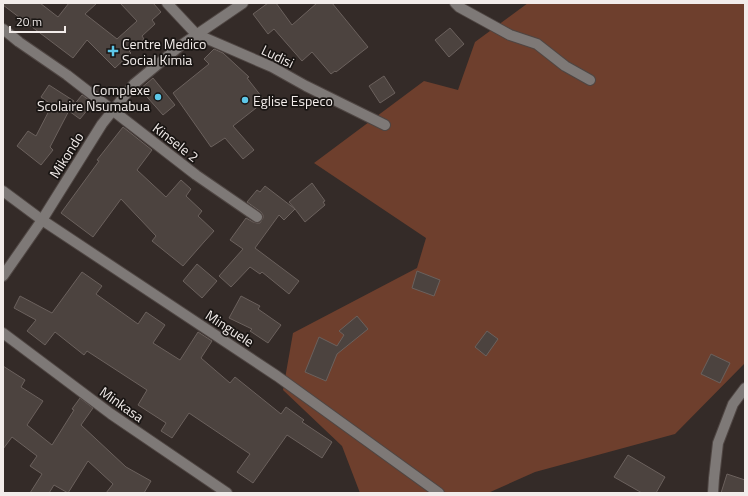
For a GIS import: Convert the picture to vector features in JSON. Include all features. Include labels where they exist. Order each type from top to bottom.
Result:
[{"type":"street","name":"Ludisi","points":[[167,3],[196,34],[272,67],[306,86],[385,125]]},
{"type":"street","name":"Mikondo","points":[[3,276],[42,220],[102,124],[134,84],[196,34],[242,3]]},
{"type":"street","points":[[454,3],[510,35],[537,44],[565,66],[590,80]]},
{"type":"street","name":"Kinsele 2","points":[[3,29],[19,42],[67,75],[196,175],[257,218]]},
{"type":"street","name":"Minguele","points":[[3,191],[42,220],[277,376],[439,493]]},
{"type":"street","name":"Minkasa","points":[[3,333],[111,414],[227,493]]},
{"type":"street","points":[[713,493],[718,443],[733,404],[745,388]]},
{"type":"shaded area","points":[[528,3],[745,3],[745,363],[675,434],[535,472],[488,493],[360,493],[342,446],[283,390],[293,333],[417,268],[426,238],[314,163],[424,81],[458,90],[475,42]]},
{"type":"building","points":[[3,3],[40,3],[58,17],[69,3],[97,3],[85,14],[117,39],[137,21],[120,3],[153,3],[161,12],[152,20],[155,24],[142,36],[144,39],[129,51],[131,53],[115,68],[87,40],[73,58],[3,5]]},
{"type":"building","points":[[268,3],[276,3],[292,25],[317,3],[332,3],[368,47],[336,72],[335,71],[331,74],[312,52],[302,61],[274,29],[268,34],[253,14]]},
{"type":"building","points":[[450,28],[464,44],[449,57],[435,40]]},
{"type":"building","points":[[214,49],[223,53],[249,77],[247,78],[265,101],[233,126],[254,150],[243,159],[225,138],[211,147],[173,93],[209,64],[204,59]]},
{"type":"building","points":[[384,76],[395,93],[380,103],[369,86]]},
{"type":"building","name":"Complexe Scolaire Nsumabua","points":[[153,78],[175,105],[163,115],[140,89]]},
{"type":"building","points":[[49,85],[74,101],[50,147],[53,150],[41,165],[17,146],[28,131],[36,136],[52,105],[41,97]]},
{"type":"building","points":[[82,95],[93,103],[80,119],[69,111]]},
{"type":"building","points":[[123,127],[152,150],[137,170],[166,197],[181,180],[191,189],[186,196],[202,211],[198,216],[214,231],[183,266],[152,241],[156,236],[121,199],[93,237],[61,213],[99,161],[97,160]]},
{"type":"building","points":[[312,183],[325,201],[323,202],[325,205],[305,222],[289,202]]},
{"type":"building","points":[[265,186],[295,209],[284,220],[279,215],[255,248],[299,281],[289,294],[262,272],[260,274],[250,267],[231,287],[219,276],[243,249],[230,240],[246,218],[253,222],[260,223],[263,218],[261,212],[247,202],[257,190],[260,192]]},
{"type":"building","points":[[197,264],[217,281],[202,298],[183,281]]},
{"type":"building","points":[[417,271],[440,280],[434,296],[412,288]]},
{"type":"building","points":[[82,272],[102,286],[96,294],[138,324],[146,312],[165,325],[153,343],[180,360],[198,332],[212,341],[201,358],[230,383],[235,377],[281,414],[286,407],[304,420],[302,422],[332,442],[322,458],[287,435],[253,483],[237,472],[250,454],[189,413],[172,438],[161,431],[166,423],[138,405],[147,390],[87,351],[84,355],[55,332],[45,345],[27,331],[36,320],[14,308],[20,296],[52,313]]},
{"type":"building","points":[[241,296],[260,306],[258,309],[281,325],[268,343],[250,331],[252,329],[229,318]]},
{"type":"building","points":[[357,316],[368,329],[337,354],[326,381],[305,372],[319,337],[337,346],[344,335],[339,331]]},
{"type":"building","points":[[487,331],[498,339],[486,356],[475,347]]},
{"type":"building","points":[[711,354],[730,363],[720,383],[701,374]]},
{"type":"building","points":[[3,366],[25,380],[21,387],[43,401],[27,425],[52,445],[74,410],[72,409],[80,398],[93,408],[81,425],[126,467],[151,481],[144,493],[106,493],[113,484],[88,461],[68,493],[54,485],[49,493],[30,493],[42,474],[30,466],[37,456],[12,437],[3,449]]},
{"type":"building","points":[[628,455],[665,477],[656,493],[642,493],[614,477]]},
{"type":"building","points":[[727,474],[745,480],[745,493],[721,493]]},
{"type":"place","name":"Centre Medico Social Kimia","points":[[113,51]]},
{"type":"place","name":"Complexe Scolaire Nsumabua","points":[[158,97]]},
{"type":"place","name":"Eglise Especo","points":[[245,100]]}]
